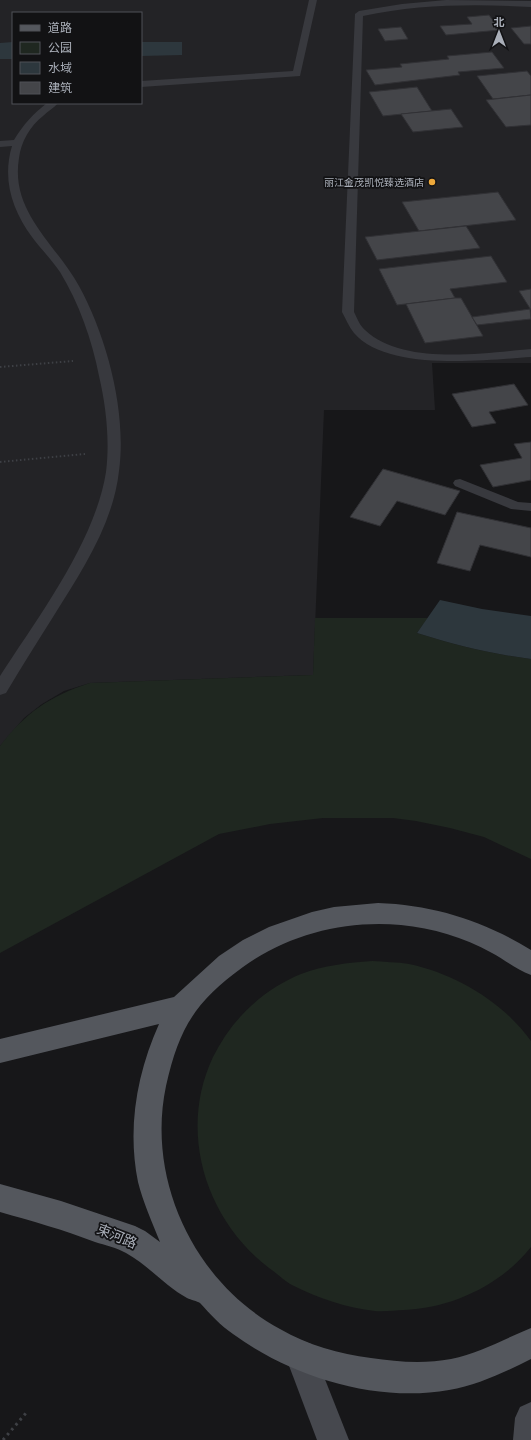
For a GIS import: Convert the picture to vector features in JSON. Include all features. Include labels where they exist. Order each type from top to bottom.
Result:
[{"type":"main road","points":[[531,964],[502,946],[465,928],[426,918],[386,913],[345,915],[305,923],[268,938],[234,958],[204,984],[182,1007],[161,1053],[150,1092],[146,1134],[151,1178],[164,1221],[186,1262],[220,1303],[255,1331],[300,1355],[348,1371],[399,1378],[449,1374],[496,1360],[531,1343]]},
{"type":"main road","points":[[0,1051],[182,1007]]},
{"type":"main road","name":"束河路","points":[[0,1198],[61,1215],[135,1241],[220,1303]]},
{"type":"main road","points":[[300,1355],[333,1440]]},
{"type":"main road","points":[[529,1440],[531,1418]]},
{"type":"lane","points":[[142,84],[297,74],[313,0]]},
{"type":"lane","points":[[531,4],[435,1],[401,4],[360,14],[348,312],[355,328],[363,335],[374,343],[404,354],[446,358],[531,353]]},
{"type":"lane","points":[[0,689],[81,560],[96,530],[107,500],[113,451],[108,387],[89,320],[77,293],[62,267],[28,224],[18,204],[13,186],[12,167],[16,143],[32,121],[52,104]]},
{"type":"lane","points":[[0,144],[16,143]]},
{"type":"lane","points":[[460,483],[516,506],[531,507]]},
{"type":"path","points":[[0,367],[101,358]]},
{"type":"path","points":[[0,462],[113,451]]},
{"type":"path","points":[[3,1440],[26,1413]]},
{"type":"shaded area","points":[[0,0],[531,0],[531,363],[432,363],[435,410],[324,410],[313,675],[90,683],[64,691],[42,704],[24,718],[0,746]]},
{"type":"green space","points":[[315,618],[428,618],[417,633],[474,649],[531,659],[531,859],[484,837],[416,821],[393,818],[323,818],[270,824],[219,834],[0,953],[0,746],[9,734],[39,707],[63,694],[90,683],[313,675]]},
{"type":"green space","points":[[372,961],[409,964],[461,982],[492,1002],[507,1014],[531,1041],[531,1247],[519,1261],[490,1283],[474,1292],[440,1305],[404,1310],[364,1310],[322,1298],[302,1290],[286,1281],[247,1248],[228,1225],[214,1199],[204,1172],[198,1143],[198,1114],[203,1085],[213,1057],[229,1030],[239,1018],[273,988],[301,974],[327,966]]},
{"type":"water","points":[[12,42],[12,59],[0,59],[0,43]]},
{"type":"water","points":[[142,42],[182,42],[182,55],[142,56]]},
{"type":"water","points":[[440,600],[482,609],[531,616],[531,659],[474,649],[417,633]]},
{"type":"building","points":[[489,15],[500,30],[446,35],[440,26],[472,24],[467,17]]},
{"type":"building","points":[[531,26],[531,44],[524,44],[511,28]]},
{"type":"building","points":[[401,27],[408,39],[385,41],[378,29]]},
{"type":"building","points":[[492,52],[504,68],[458,72],[460,75],[375,85],[366,70],[402,67],[400,64],[449,59],[447,56]]},
{"type":"building","points":[[527,71],[531,76],[531,95],[493,99],[477,76]]},
{"type":"building","points":[[417,87],[432,111],[383,116],[369,92]]},
{"type":"building","points":[[531,95],[531,125],[506,127],[486,100]]},
{"type":"building","points":[[451,109],[463,127],[413,132],[401,114]]},
{"type":"building","points":[[498,192],[516,220],[419,231],[402,202]]},
{"type":"building","points":[[466,226],[480,248],[377,260],[365,237]]},
{"type":"building","points":[[491,256],[507,282],[450,289],[455,298],[397,305],[379,269]]},
{"type":"building","points":[[531,289],[531,310],[519,291]]},
{"type":"building","points":[[461,298],[483,336],[425,343],[406,304]]},
{"type":"building","points":[[530,309],[531,319],[477,325],[472,317]]},
{"type":"building","points":[[514,384],[528,405],[489,412],[496,423],[472,427],[452,394]]},
{"type":"building","points":[[531,442],[531,480],[493,487],[480,465],[522,458],[514,444]]},
{"type":"building","points":[[383,469],[460,491],[445,515],[397,501],[380,526],[350,517]]},
{"type":"building","points":[[457,512],[531,528],[531,557],[480,545],[470,571],[437,563]]},
{"type":"place","name":"丽江金茂凯悦臻选酒店","points":[[432,182]]}]
